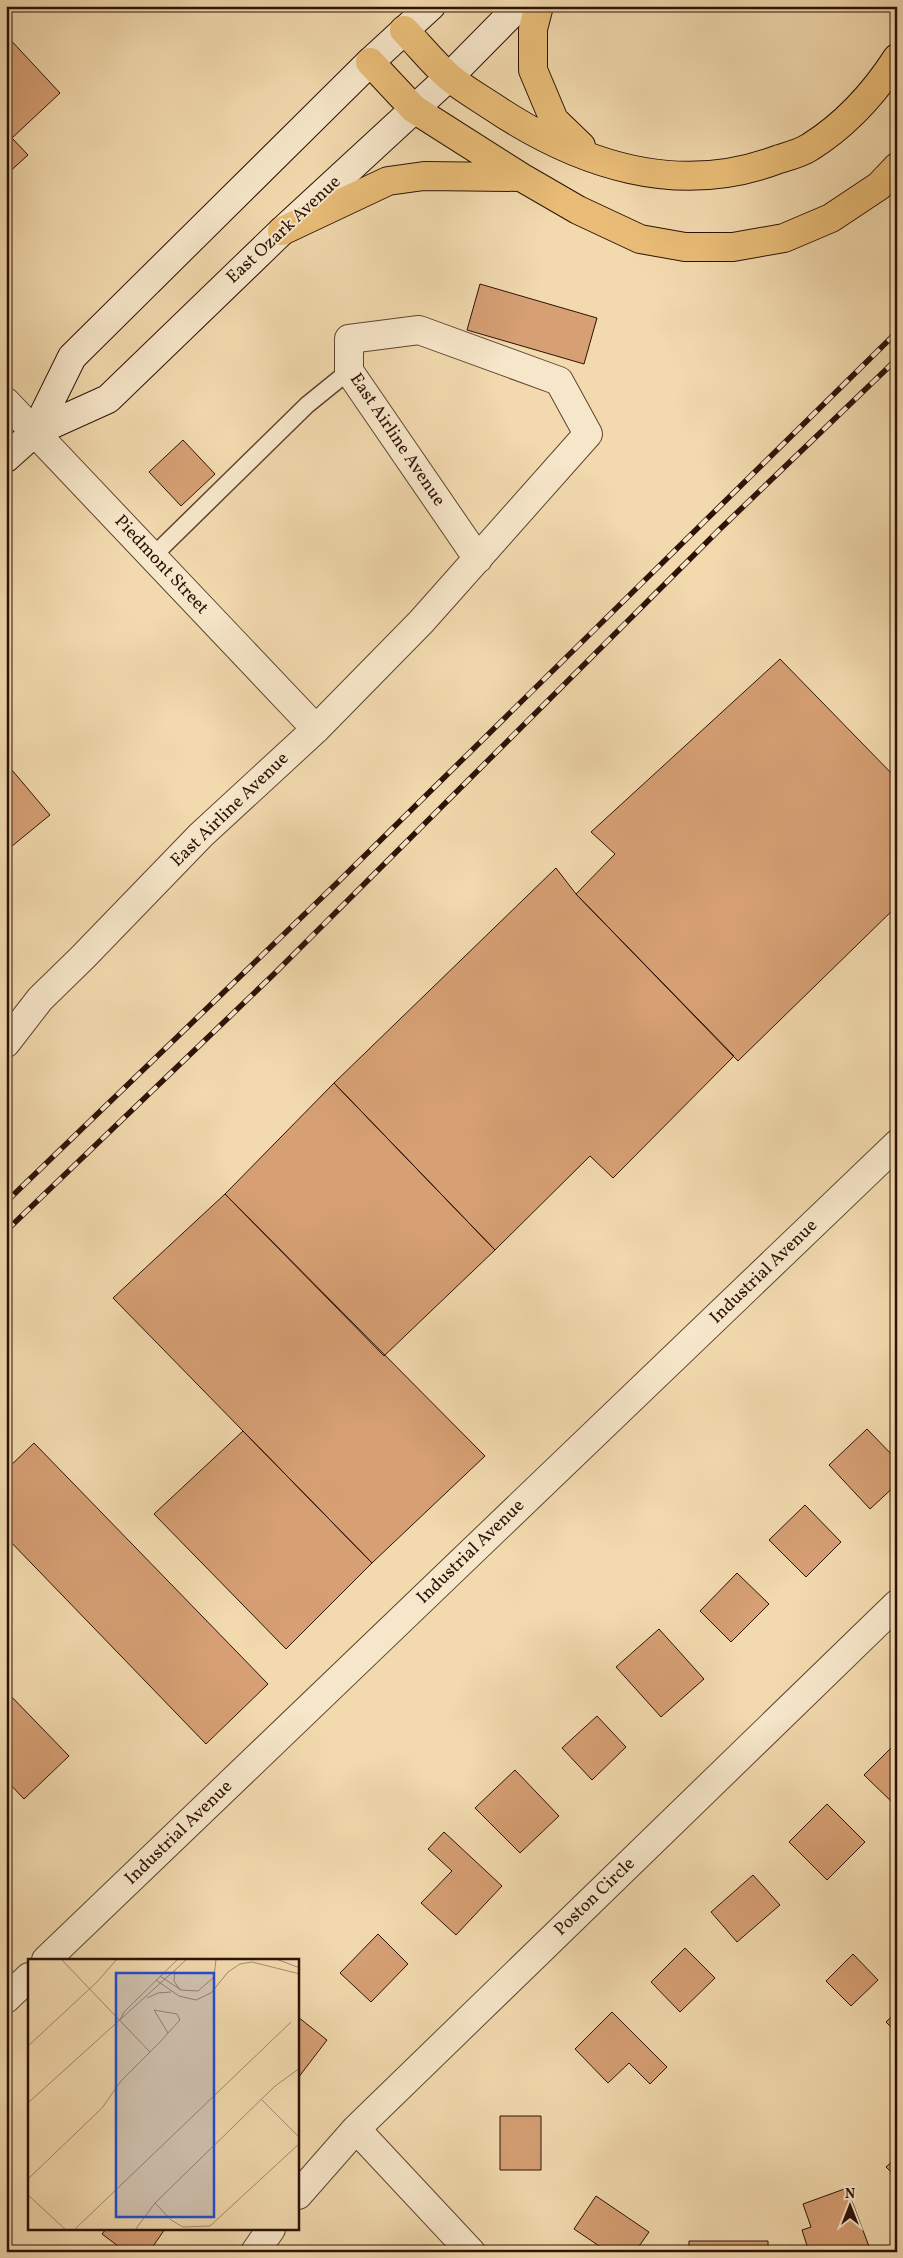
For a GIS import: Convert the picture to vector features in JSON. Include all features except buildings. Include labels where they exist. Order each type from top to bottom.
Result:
[{"type":"highway","points":[[539,6],[533,29],[534,70],[554,120],[596,161]]},
{"type":"highway","points":[[404,30],[449,77],[523,128],[596,161],[648,174],[706,177],[752,170],[809,148],[840,124],[879,85],[897,58]]},
{"type":"highway","points":[[370,62],[414,108],[521,177],[578,210],[640,239],[685,248],[733,248],[784,238],[831,218],[879,186],[897,167]]},
{"type":"highway","points":[[282,231],[388,181],[424,176],[521,177]]},
{"type":"street","name":"East Ozark Avenue","points":[[35,432],[72,357],[370,62],[430,6]]},
{"type":"street","name":"East Ozark Avenue","points":[[6,458],[35,432],[108,399],[282,231],[449,77],[519,6]]},
{"type":"street","name":"East Airline Avenue","points":[[6,1043],[40,999],[201,835],[316,729],[421,622],[478,559],[588,434],[559,381],[419,330],[349,339],[349,371],[478,559]]},
{"type":"street","name":"Piedmont Street","points":[[6,402],[316,729]]},
{"type":"street","name":"Industrial Avenue","points":[[47,1959],[897,1144]]},
{"type":"street","name":"Poston Circle","points":[[299,2194],[356,2129],[897,1604]]},
{"type":"street","points":[[6,1999],[28,1978]]},
{"type":"street","points":[[356,2129],[471,2252]]},
{"type":"street","points":[[255,2252],[270,2230]]},
{"type":"lane","points":[[153,556],[307,405],[349,371]]},
{"type":"railway","points":[[6,1202],[337,883],[897,332]]},
{"type":"railway","points":[[6,1231],[274,974],[720,529],[897,359]]}]
